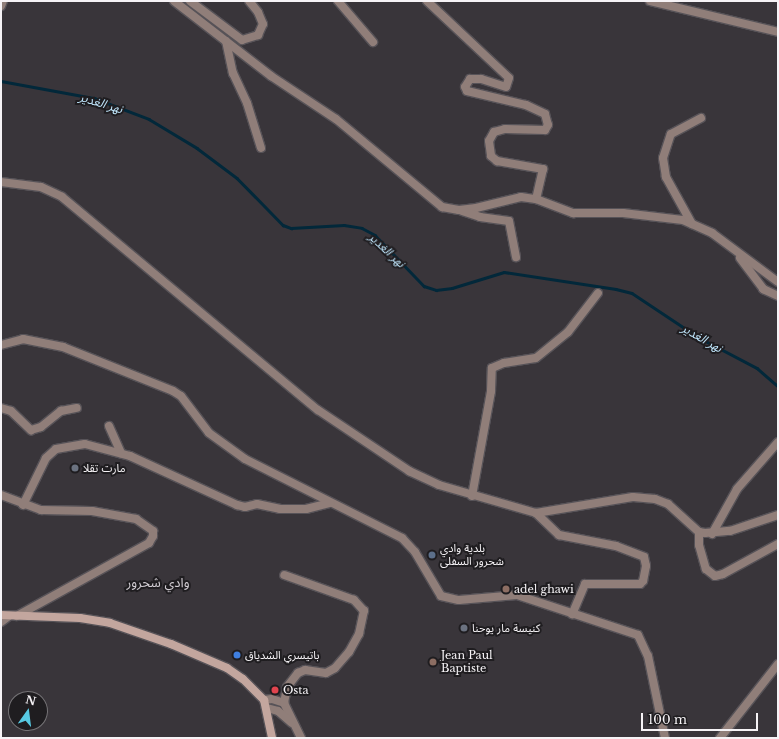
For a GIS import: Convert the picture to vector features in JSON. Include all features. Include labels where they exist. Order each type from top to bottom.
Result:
[{"type":"main road","points":[[9,616],[80,618],[110,623],[158,639],[227,668],[243,679],[266,704],[272,738]]},
{"type":"street","points":[[1,6],[3,1]]},
{"type":"street","points":[[174,1],[271,76],[336,119],[442,207],[459,210],[480,217],[509,221],[516,257]]},
{"type":"street","points":[[190,1],[242,40],[258,35],[263,24],[258,12],[249,1]]},
{"type":"street","points":[[338,1],[373,42]]},
{"type":"street","points":[[427,1],[509,78],[506,87],[481,79],[470,79],[465,86],[467,91],[526,105],[545,114],[548,126],[545,130],[505,129],[494,132],[489,141],[491,156],[497,161],[543,169],[536,200]]},
{"type":"street","points":[[650,1],[778,32]]},
{"type":"street","points":[[226,41],[232,73],[247,103],[261,148]]},
{"type":"street","points":[[692,224],[666,177],[663,158],[671,134],[701,118]]},
{"type":"street","points":[[1,182],[41,187],[62,197],[318,410],[409,471],[439,486],[536,513],[633,497],[655,499],[668,504],[699,532],[712,534],[730,531],[778,515]]},
{"type":"street","points":[[459,210],[521,197],[536,200],[573,213],[647,215],[683,220],[712,234],[778,282]]},
{"type":"street","points":[[738,254],[763,289],[778,296]]},
{"type":"street","points":[[472,496],[490,391],[492,368],[504,363],[536,358],[568,332],[598,293]]},
{"type":"street","points":[[1,345],[23,339],[63,346],[165,386],[181,396],[209,433],[219,441],[268,472],[402,538],[415,552],[441,596],[460,600],[517,595],[634,633],[642,639],[666,738]]},
{"type":"street","points":[[1,408],[11,411],[31,430],[41,427],[61,411],[77,408]]},
{"type":"street","points":[[109,426],[121,453]]},
{"type":"street","points":[[712,534],[737,489],[778,442]]},
{"type":"street","points":[[23,505],[38,470],[46,458],[56,449],[85,444],[121,453],[237,505],[245,507],[257,504],[280,509],[306,509],[330,503]]},
{"type":"street","points":[[1,495],[23,505],[41,510],[92,511],[136,518],[150,527],[153,536],[149,543],[126,557],[9,616],[1,622]]},
{"type":"street","points":[[536,513],[551,529],[564,537],[616,546],[644,557],[646,566],[643,581],[640,584],[585,584],[572,614]]},
{"type":"street","points":[[699,532],[699,545],[706,569],[715,576],[723,574],[778,544]]},
{"type":"street","points":[[284,575],[354,600],[364,611],[358,634],[348,652],[335,668],[326,673],[305,670],[298,673],[287,687],[284,703],[301,738]]},
{"type":"street","points":[[720,738],[778,664]]},
{"type":"street","points":[[284,703],[272,699],[266,704],[278,711],[294,725]]},
{"type":"waterway","name":"نهر الغدير","points":[[1,81],[94,98],[149,119],[197,148],[237,178],[283,225],[291,228],[344,225],[362,228],[375,235],[424,286],[436,290],[452,288],[504,272],[616,289],[632,293],[698,337],[757,368],[778,386]]},
{"type":"place","name":"مارت تقلا","points":[[75,468]]},
{"type":"place","name":"بلدية وادي شحرور السفلى","points":[[432,555]]},
{"type":"place","name":"adel ghawi","points":[[506,589]]},
{"type":"place","name":"كنيسة مار يوحنا","points":[[464,628]]},
{"type":"place","name":"باتيسري الشدياق","points":[[237,655]]},
{"type":"place","name":"Jean Paul Baptiste","points":[[433,662]]},
{"type":"place","name":"Osta","points":[[275,690]]},
{"type":"district","name":"وادي شحرور","points":[[158,583]]}]
